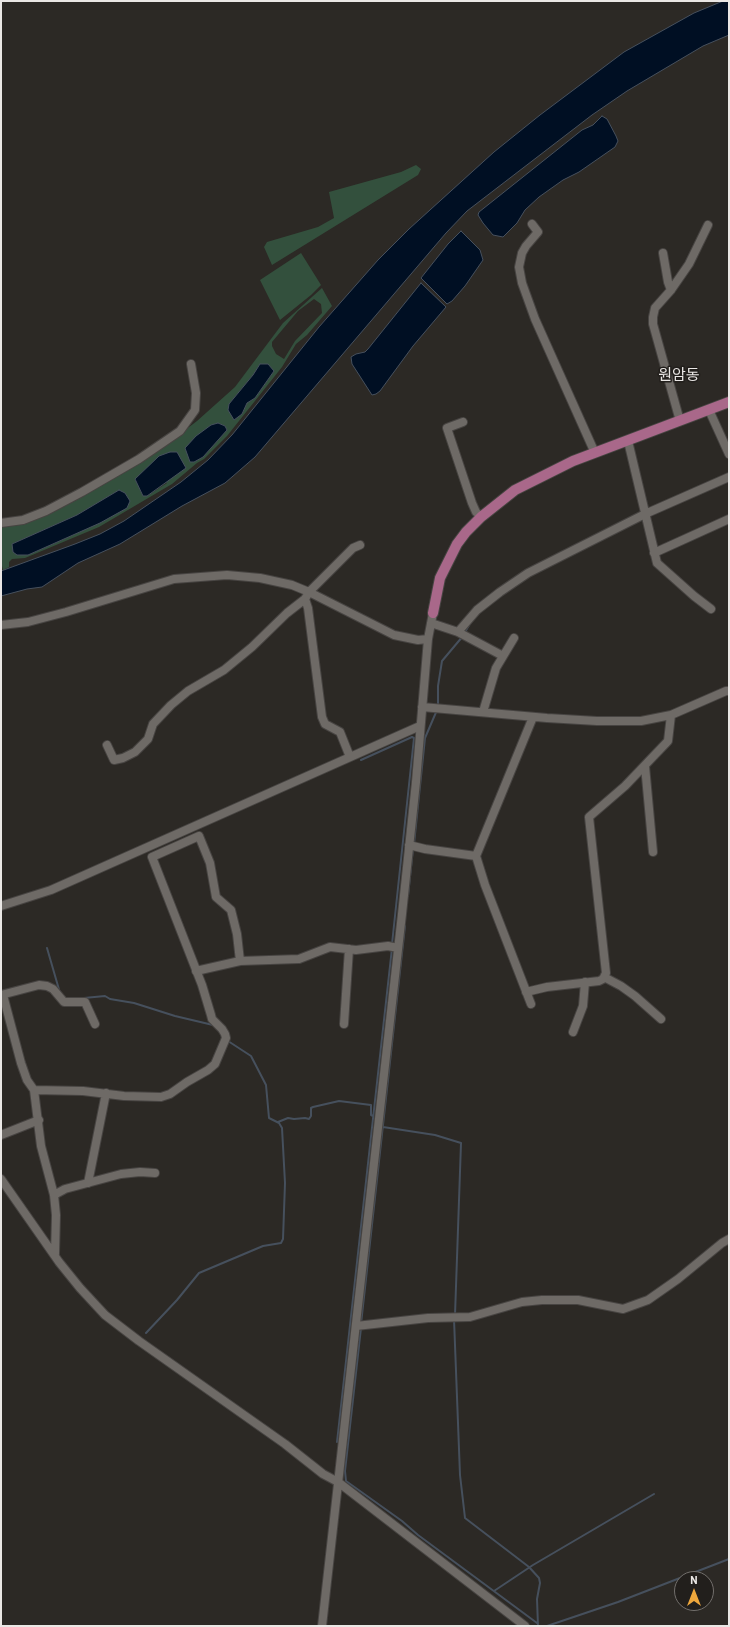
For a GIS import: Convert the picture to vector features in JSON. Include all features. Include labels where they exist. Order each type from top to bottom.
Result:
[{"type":"main road","points":[[433,613],[440,578],[451,555],[466,532],[481,517],[521,487],[573,461],[729,402]]},
{"type":"street","points":[[532,224],[538,232],[522,253],[519,267],[522,283],[535,319],[595,453]]},
{"type":"street","points":[[680,421],[653,324],[655,308],[671,290],[689,264],[708,225]]},
{"type":"street","points":[[662,253],[671,290]]},
{"type":"street","points":[[1,523],[23,520],[46,511],[139,459],[180,431],[195,410],[196,393],[191,364]]},
{"type":"street","points":[[709,410],[729,454]]},
{"type":"street","points":[[463,422],[447,428],[472,503],[476,512],[481,517]]},
{"type":"street","points":[[628,440],[657,563],[711,609]]},
{"type":"street","points":[[458,632],[477,610],[528,573],[645,514],[729,476]]},
{"type":"street","points":[[654,553],[729,519]]},
{"type":"street","points":[[107,745],[114,760],[123,758],[135,752],[148,739],[153,724],[171,705],[188,691],[224,670],[252,647],[286,613],[307,595],[353,548],[360,545]]},
{"type":"street","points":[[1,625],[28,622],[66,612],[174,579],[227,575],[260,578],[292,584],[307,595],[394,635],[418,640],[428,639]]},
{"type":"street","points":[[307,595],[322,717],[325,724],[340,732],[350,757]]},
{"type":"street","points":[[322,1626],[398,948],[428,639],[433,613]]},
{"type":"street","points":[[431,623],[458,632],[504,656]]},
{"type":"street","points":[[483,712],[496,668],[514,638]]},
{"type":"street","points":[[422,707],[533,717],[597,721],[641,721],[671,715],[729,691]]},
{"type":"street","points":[[526,992],[547,987],[599,981],[604,977],[606,973],[606,965],[589,817],[645,766],[668,741],[671,715]]},
{"type":"street","points":[[531,1004],[485,885],[476,856],[533,717]]},
{"type":"street","points":[[1,906],[51,890],[420,726]]},
{"type":"street","points":[[645,766],[653,852]]},
{"type":"street","points":[[34,1090],[83,1091],[124,1096],[161,1097],[170,1094],[200,1075],[214,1064],[226,1038],[225,1034],[212,1019],[196,972],[152,857],[199,836],[210,863],[216,897],[231,910],[237,934],[240,961]]},
{"type":"street","points":[[409,845],[425,849],[476,856]]},
{"type":"street","points":[[196,972],[240,961],[299,959],[330,947],[356,950],[388,946],[398,948]]},
{"type":"street","points":[[344,1024],[349,949]]},
{"type":"street","points":[[604,977],[621,986],[635,996],[661,1019]]},
{"type":"street","points":[[572,1032],[583,1006],[585,982]]},
{"type":"street","points":[[55,1254],[56,1215],[54,1195],[41,1146],[34,1090],[27,1080],[21,1063],[2,995],[39,985],[47,986],[53,989],[64,1002],[85,1002],[95,1024]]},
{"type":"street","points":[[88,1183],[106,1093]]},
{"type":"street","points":[[1,1135],[38,1120]]},
{"type":"street","points":[[54,1195],[65,1189],[121,1174],[140,1172],[155,1173]]},
{"type":"street","points":[[1,1179],[37,1232],[80,1288],[105,1315],[139,1341],[285,1444],[322,1474],[338,1482],[525,1626]]},
{"type":"street","points":[[356,1326],[428,1318],[470,1317],[522,1302],[542,1300],[578,1300],[623,1309],[648,1300],[678,1279],[729,1239]]},
{"type":"green space","points":[[416,165],[421,169],[418,175],[272,265],[264,247],[267,242],[318,227],[334,218],[329,192],[401,172]]},
{"type":"green space","points":[[301,253],[321,285],[280,320],[260,280]]},
{"type":"green space","points":[[322,288],[332,306],[307,335],[296,344],[282,367],[227,436],[204,459],[172,484],[99,527],[25,558],[12,559],[9,562],[9,567],[3,570],[1,562],[2,527],[41,517],[102,485],[172,440],[197,421],[235,387],[283,323]],"holes":[[[314,299],[321,304],[322,313],[295,341],[284,359],[276,354],[272,346],[272,342],[298,311]],[[260,364],[274,371],[255,398],[247,403],[242,414],[234,420],[229,404],[253,375]],[[218,423],[225,426],[227,430],[203,457],[194,462],[190,462]],[[148,467],[167,483],[147,496],[143,496],[135,479]],[[119,490],[80,532],[28,555],[12,544],[77,515]]]},
{"type":"water","points":[[723,1],[729,1],[729,35],[703,46],[627,91],[592,115],[467,211],[446,233],[255,457],[225,483],[182,506],[120,544],[78,563],[42,587],[27,589],[1,596],[1,571],[100,534],[124,521],[181,482],[208,460],[232,435],[319,327],[378,260],[409,229],[494,152],[540,115],[624,52],[694,13]]},
{"type":"water","points":[[602,116],[607,119],[616,136],[618,141],[615,147],[539,197],[525,210],[517,223],[503,237],[493,235],[478,215],[479,212],[582,130],[593,125]]},
{"type":"water","points":[[461,231],[480,250],[483,260],[465,286],[452,301],[447,304],[421,278],[448,244]]},
{"type":"water","points":[[421,283],[446,307],[413,346],[380,391],[372,395],[352,364],[351,357],[365,352],[368,349]]},
{"type":"water","points":[[260,364],[268,364],[274,371],[255,398],[247,403],[242,414],[234,420],[228,410],[229,404],[253,375]]},
{"type":"water","points":[[218,423],[225,426],[227,430],[203,457],[194,462],[190,462],[185,448],[196,436],[211,425]]},
{"type":"water","points":[[170,452],[177,452],[186,468],[147,496],[143,496],[135,479],[159,456]]},
{"type":"water","points":[[119,490],[125,493],[130,501],[127,508],[100,523],[28,555],[17,555],[13,552],[12,544],[77,515]]},
{"type":"waterway","points":[[465,632],[471,622]]},
{"type":"waterway","points":[[438,706],[438,686],[442,661],[463,636]]},
{"type":"waterway","points":[[414,844],[425,738],[437,710]]},
{"type":"waterway","points":[[361,760],[412,737],[414,738],[392,944]]},
{"type":"waterway","points":[[408,896],[413,849]]},
{"type":"waterway","points":[[361,1324],[405,926]]},
{"type":"waterway","points":[[47,948],[60,993]]},
{"type":"waterway","points":[[337,1442],[392,948]]},
{"type":"waterway","points":[[84,998],[105,996],[110,999],[134,1003],[175,1016],[213,1025]]},
{"type":"waterway","points":[[146,1333],[177,1300],[199,1273],[263,1246],[281,1243],[283,1239],[285,1183],[282,1128],[279,1123],[269,1118],[266,1085],[251,1056],[228,1041]]},
{"type":"waterway","points":[[278,1122],[288,1118],[309,1119],[311,1116],[311,1108],[339,1101],[371,1105],[371,1115],[373,1116]]},
{"type":"waterway","points":[[383,1127],[435,1135],[461,1143],[455,1315]]},
{"type":"waterway","points":[[454,1319],[460,1475],[465,1518],[529,1567],[539,1578],[540,1583],[537,1599],[538,1626]]},
{"type":"waterway","points":[[361,1328],[345,1471],[346,1481],[402,1521],[418,1535],[537,1623]]},
{"type":"waterway","points":[[494,1591],[533,1565],[654,1494]]},
{"type":"waterway","points":[[547,1626],[618,1602],[729,1559]]},
{"type":"district","name":"원암동","points":[[679,375]]}]
